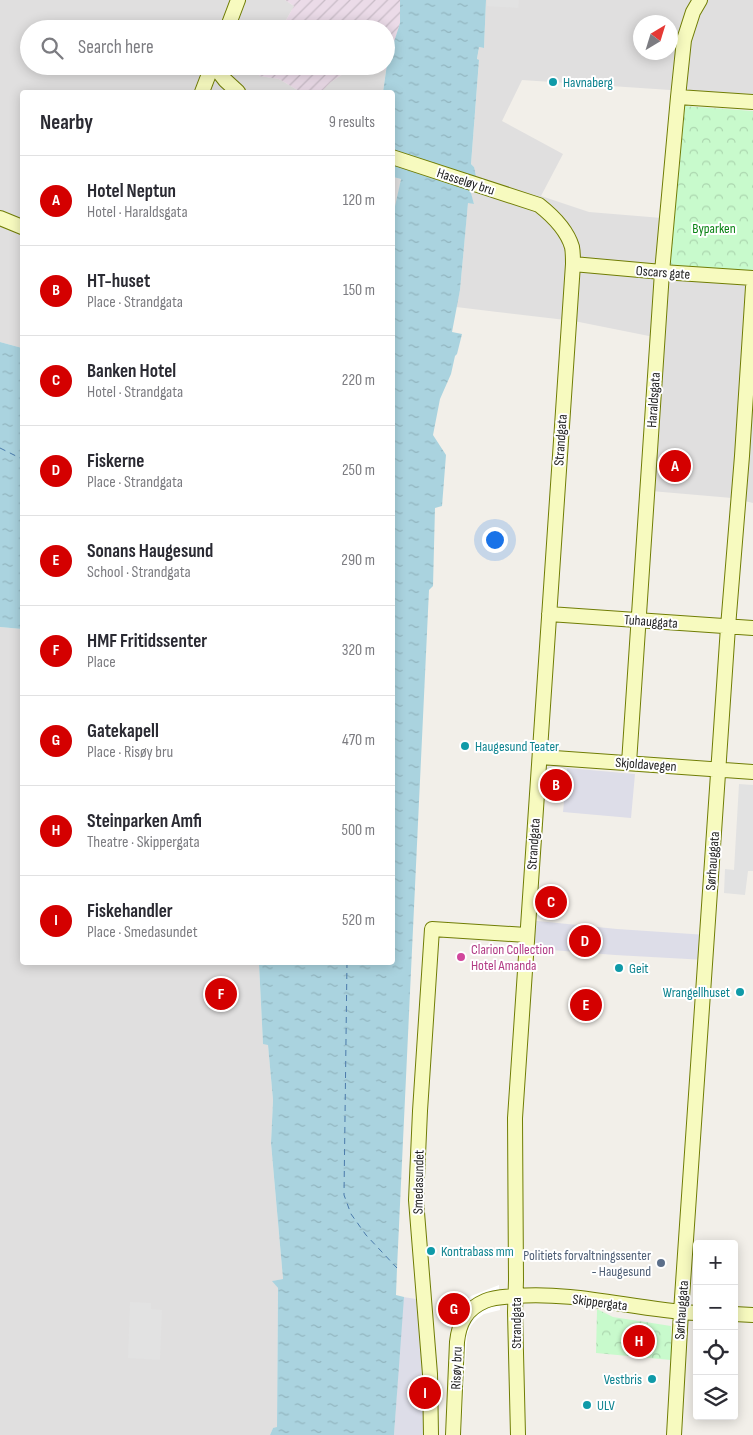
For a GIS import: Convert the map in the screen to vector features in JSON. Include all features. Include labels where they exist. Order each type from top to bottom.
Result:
[{"type":"street","points":[[230,20],[238,0]]},
{"type":"street","name":"Haraldsgata","points":[[629,763],[662,272],[678,97],[684,40],[693,12],[700,0]]},
{"type":"street","points":[[203,90],[209,75]]},
{"type":"street","points":[[221,75],[236,90]]},
{"type":"street","points":[[678,97],[753,102]]},
{"type":"street","name":"Hasseløy bru","points":[[395,158],[539,205]]},
{"type":"street","name":"Strandgata","points":[[518,1435],[509,1297],[515,1118],[573,264],[572,248],[567,236],[550,214],[539,205]]},
{"type":"street","points":[[0,218],[20,226]]},
{"type":"street","name":"Oscars gate","points":[[573,264],[753,278]]},
{"type":"street","name":"Sørhauggata","points":[[674,1435],[728,627],[753,287]]},
{"type":"street","name":"Tuhauggata","points":[[549,614],[753,628]]},
{"type":"street","name":"Skjoldavegen","points":[[540,757],[753,772]]},
{"type":"street","name":"Smedasundet","points":[[431,1435],[431,1394],[416,1200],[432,929],[526,936]]},
{"type":"street","name":"Skippergata","points":[[509,1297],[532,1295],[693,1313]]},
{"type":"street","name":"Risøy bru","points":[[453,1435],[458,1330],[467,1313],[476,1306],[492,1298],[509,1297]]},
{"type":"street","points":[[738,1314],[753,1315]]},
{"type":"shaded area","points":[[0,0],[285,0],[294,6],[286,20],[20,20],[20,75],[260,75],[279,79],[297,90],[20,90],[20,347],[0,342]]},
{"type":"shaded area","points":[[285,0],[400,0],[400,23],[395,40],[395,20],[286,20],[294,6]]},
{"type":"shaded area","points":[[486,0],[753,0],[753,94],[522,80],[502,121],[563,154],[541,196],[589,212],[662,218],[659,268],[753,275],[753,503],[732,498],[651,491],[654,337],[574,321],[456,307],[460,290],[468,202],[474,204],[467,182],[474,167],[471,164],[479,47],[484,48]]},
{"type":"shaded area","points":[[487,0],[519,0],[518,8],[487,6]]},
{"type":"shaded area","points":[[342,75],[385,75],[383,90],[323,90]]},
{"type":"shaded area","points":[[342,75],[323,90],[297,90],[279,79],[259,76]]},
{"type":"shaded area","points":[[395,178],[401,179],[395,210]]},
{"type":"shaded area","points":[[0,627],[20,629],[20,965],[259,965],[263,1044],[268,1044],[273,1100],[271,1143],[283,1279],[273,1281],[278,1288],[277,1428],[273,1428],[270,1435],[0,1435]]},
{"type":"shaded area","points":[[567,768],[635,774],[631,818],[563,812]]},
{"type":"shaded area","points":[[739,784],[753,785],[753,871],[748,871],[745,895],[724,893],[725,869],[734,870]]},
{"type":"shaded area","points":[[528,920],[617,929],[707,935],[706,960],[526,948]]},
{"type":"shaded area","points":[[403,1297],[423,1300],[431,1435],[394,1435]]},
{"type":"shaded area","points":[[130,1302],[151,1303],[151,1309],[162,1310],[160,1360],[128,1358]]},
{"type":"green space","name":"Byparken","points":[[685,106],[753,111],[753,271],[670,267]]},
{"type":"green space","points":[[597,1309],[613,1317],[671,1326],[671,1360],[596,1353]]},
{"type":"water","points":[[400,0],[486,0],[484,48],[479,47],[477,59],[479,60],[471,164],[474,167],[476,177],[468,182],[474,204],[468,203],[460,290],[452,332],[462,334],[451,374],[440,399],[433,435],[446,455],[442,506],[435,508],[433,586],[429,590],[396,1295],[404,1297],[394,1435],[270,1435],[273,1428],[277,1427],[278,1288],[272,1281],[283,1279],[271,1143],[273,1100],[268,1045],[263,1044],[259,965],[395,965],[395,206],[401,179],[395,178],[395,90],[383,90],[385,75],[395,75],[395,39],[400,23]]},
{"type":"water","points":[[0,342],[20,347],[20,629],[0,627]]},
{"type":"pier","points":[[499,1285],[500,1310],[484,1314],[477,1319],[467,1335],[461,1435],[445,1435],[452,1319],[458,1308],[471,1296]]},
{"type":"ferry route","points":[[0,448],[20,458]]},
{"type":"ferry route","points":[[347,965],[344,1195],[351,1214],[366,1235],[397,1268]]},
{"type":"place","name":"Havnaberg","points":[[553,82]]},
{"type":"place","name":"Hotel Neptun","points":[[675,466]]},
{"type":"place","name":"Haugesund Teater","points":[[465,746]]},
{"type":"place","name":"HT-huset","points":[[556,785]]},
{"type":"place","name":"Banken Hotel","points":[[551,902]]},
{"type":"place","name":"Fiskerne","points":[[585,941]]},
{"type":"place","name":"Clarion Collection Hotel Amanda","points":[[461,957]]},
{"type":"place","name":"Geit","points":[[619,968]]},
{"type":"place","name":"Wrangellhuset","points":[[740,992]]},
{"type":"place","name":"HMF Fritidssenter","points":[[221,994]]},
{"type":"place","name":"Sonans Haugesund","points":[[586,1005]]},
{"type":"place","name":"Kontrabass mm","points":[[431,1251]]},
{"type":"place","name":"Politiets forvaltningssenter - Haugesund","points":[[661,1263]]},
{"type":"place","name":"Gatekapell","points":[[454,1309]]},
{"type":"place","name":"Steinparken Amfi","points":[[639,1341]]},
{"type":"place","name":"Vestbris","points":[[652,1379]]},
{"type":"place","name":"Fiskehandler","points":[[425,1393]]},
{"type":"place","name":"ULV","points":[[587,1405]]}]
